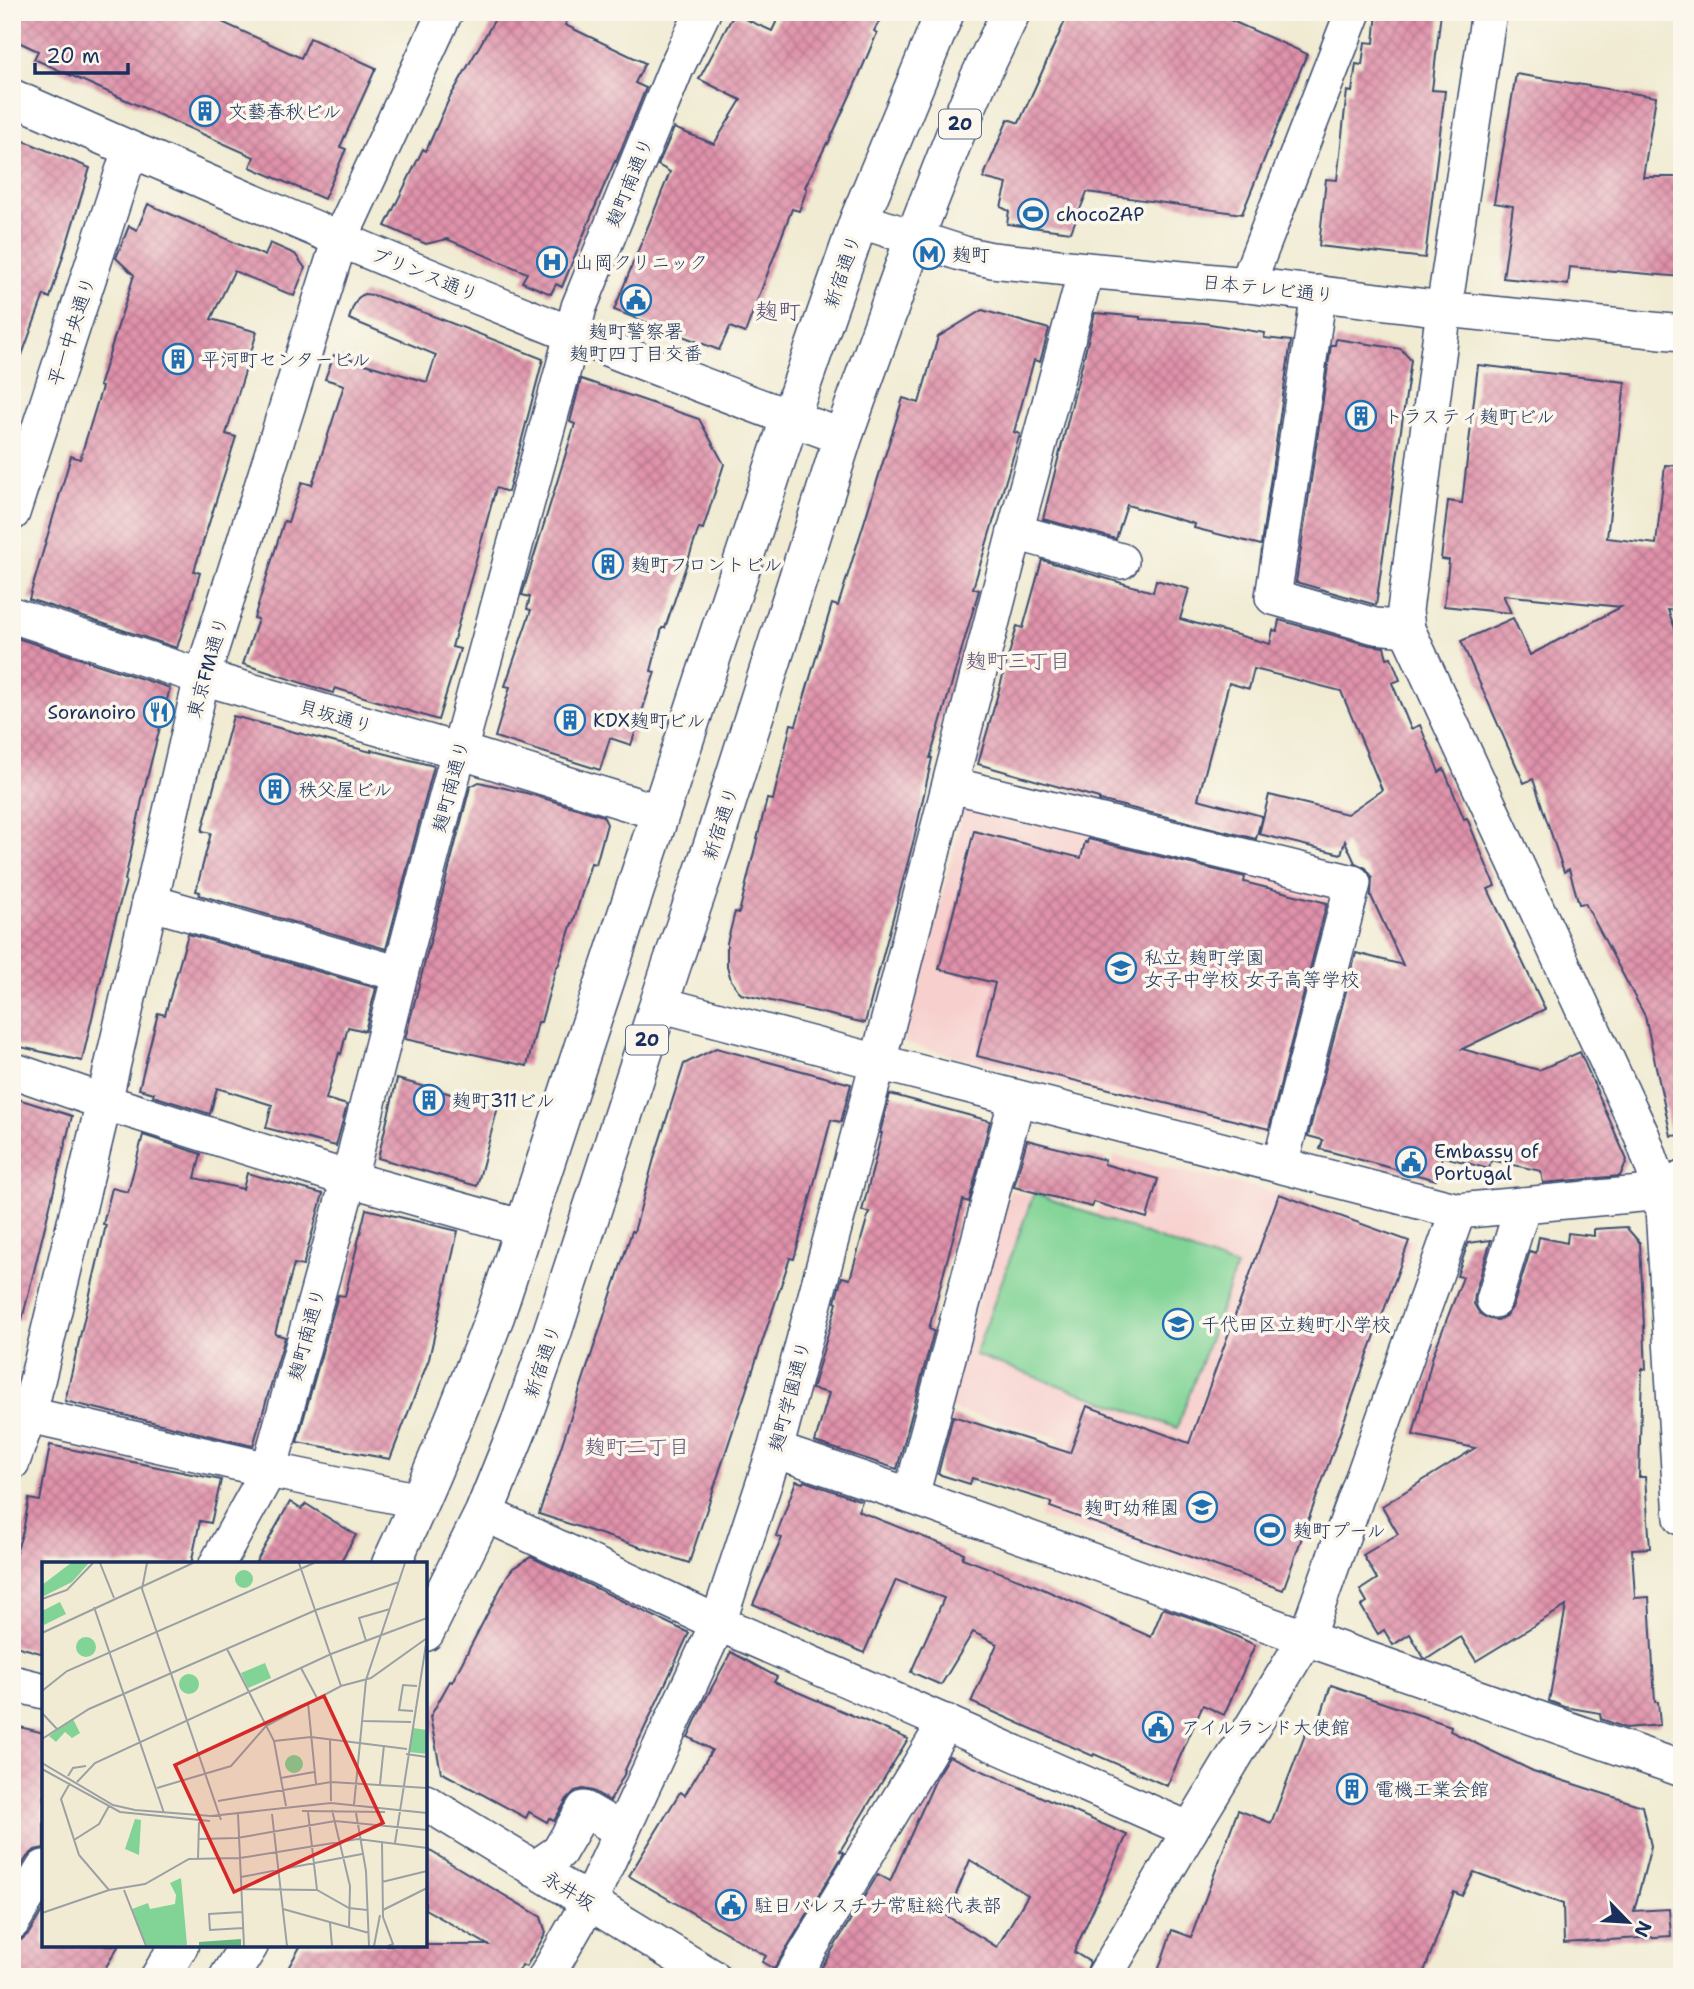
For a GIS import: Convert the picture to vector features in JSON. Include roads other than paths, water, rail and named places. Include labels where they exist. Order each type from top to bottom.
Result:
[{"type":"highway","name":"新宿通り","points":[[392,1562],[462,1403],[495,1316],[790,418],[859,220],[945,12]]},
{"type":"highway","name":"新宿通り","points":[[427,1628],[484,1513],[521,1421],[715,839],[843,438],[914,239],[973,92],[1011,12]]},
{"type":"highway","points":[[160,1977],[178,1947]]},
{"type":"highway","points":[[229,1977],[248,1947]]},
{"type":"street","name":"東京FM通り","points":[[12,1462],[20,1413],[104,1102],[202,677],[340,239],[445,12]]},
{"type":"street","name":"麹町南通り","points":[[218,1562],[270,1469],[579,307],[671,81],[703,12]]},
{"type":"street","points":[[1247,285],[1353,12]]},
{"type":"street","points":[[1489,12],[1444,309],[1405,610],[1407,629],[1642,1136],[1672,1186],[1682,1518]]},
{"type":"street","name":"プリンス通り","points":[[12,97],[340,239],[572,334],[843,438]]},
{"type":"street","name":"平一中央通り","points":[[12,513],[130,150]]},
{"type":"street","name":"日本テレビ通り","points":[[859,220],[914,239],[992,260],[1682,333]]},
{"type":"street","name":"麹町学園通り","points":[[546,1977],[589,1902],[718,1623],[775,1450],[1086,270]]},
{"type":"street","points":[[1319,293],[1273,597],[1375,626],[1407,629]]},
{"type":"street","points":[[1016,532],[1121,561]]},
{"type":"street","name":"貝坂通り","points":[[12,615],[202,677],[661,813]]},
{"type":"street","points":[[951,785],[1353,883],[1280,1165]]},
{"type":"street","points":[[149,902],[400,974]]},
{"type":"street","points":[[659,1004],[1458,1211],[1672,1186]]},
{"type":"street","points":[[12,1070],[104,1102],[349,1179],[524,1227]]},
{"type":"street","points":[[911,1496],[1017,1098]]},
{"type":"street","points":[[1494,1300],[1523,1205]]},
{"type":"street","points":[[1104,1977],[1306,1638],[1458,1211]]},
{"type":"street","points":[[20,1413],[420,1501]]},
{"type":"street","points":[[775,1450],[1682,1769]]},
{"type":"street","points":[[484,1513],[718,1623],[1190,1829]]},
{"type":"street","points":[[12,1683],[42,1690]]},
{"type":"street","points":[[792,1977],[946,1722]]},
{"type":"street","name":"永井坂","points":[[427,1803],[712,1977]]},
{"type":"street","points":[[534,1868],[559,1852],[584,1809],[622,1831]]},
{"type":"street","points":[[12,1922],[42,1871]]},
{"type":"place","name":"文藝春秋ビル","points":[[205,111]]},
{"type":"place","name":"chocoZAP","points":[[1033,214]]},
{"type":"place","name":"麹町","points":[[929,254]]},
{"type":"place","name":"山岡クリニック","points":[[552,262]]},
{"type":"place","name":"麹町警察署 麹町四丁目交番","points":[[636,300]]},
{"type":"place","name":"平河町センタービル","points":[[178,359]]},
{"type":"place","name":"トラスティ麹町ビル","points":[[1361,416]]},
{"type":"place","name":"麹町フロントビル","points":[[608,564]]},
{"type":"place","name":"Soranoiro","points":[[159,712]]},
{"type":"place","name":"KDX麹町ビル","points":[[570,720]]},
{"type":"place","name":"秩父屋ビル","points":[[275,789]]},
{"type":"place","name":"私立 麹町学園 女子中学校 女子高等学校","points":[[1121,968]]},
{"type":"place","name":"麹町311ビル","points":[[429,1100]]},
{"type":"place","name":"Embassy of Portugal","points":[[1411,1162]]},
{"type":"place","name":"千代田区立麹町小学校","points":[[1178,1324]]},
{"type":"place","name":"麹町幼稚園","points":[[1202,1507]]},
{"type":"place","name":"麹町プール","points":[[1270,1530]]},
{"type":"place","name":"アイルランド大使館","points":[[1158,1727]]},
{"type":"place","name":"電機工業会館","points":[[1352,1789]]},
{"type":"place","name":"駐日パレスチナ常駐総代表部","points":[[731,1905]]},
{"type":"district","name":"麹町","points":[[778,311]]},
{"type":"district","name":"麹町三丁目","points":[[1018,661]]},
{"type":"district","name":"麹町二丁目","points":[[637,1447]]}]
